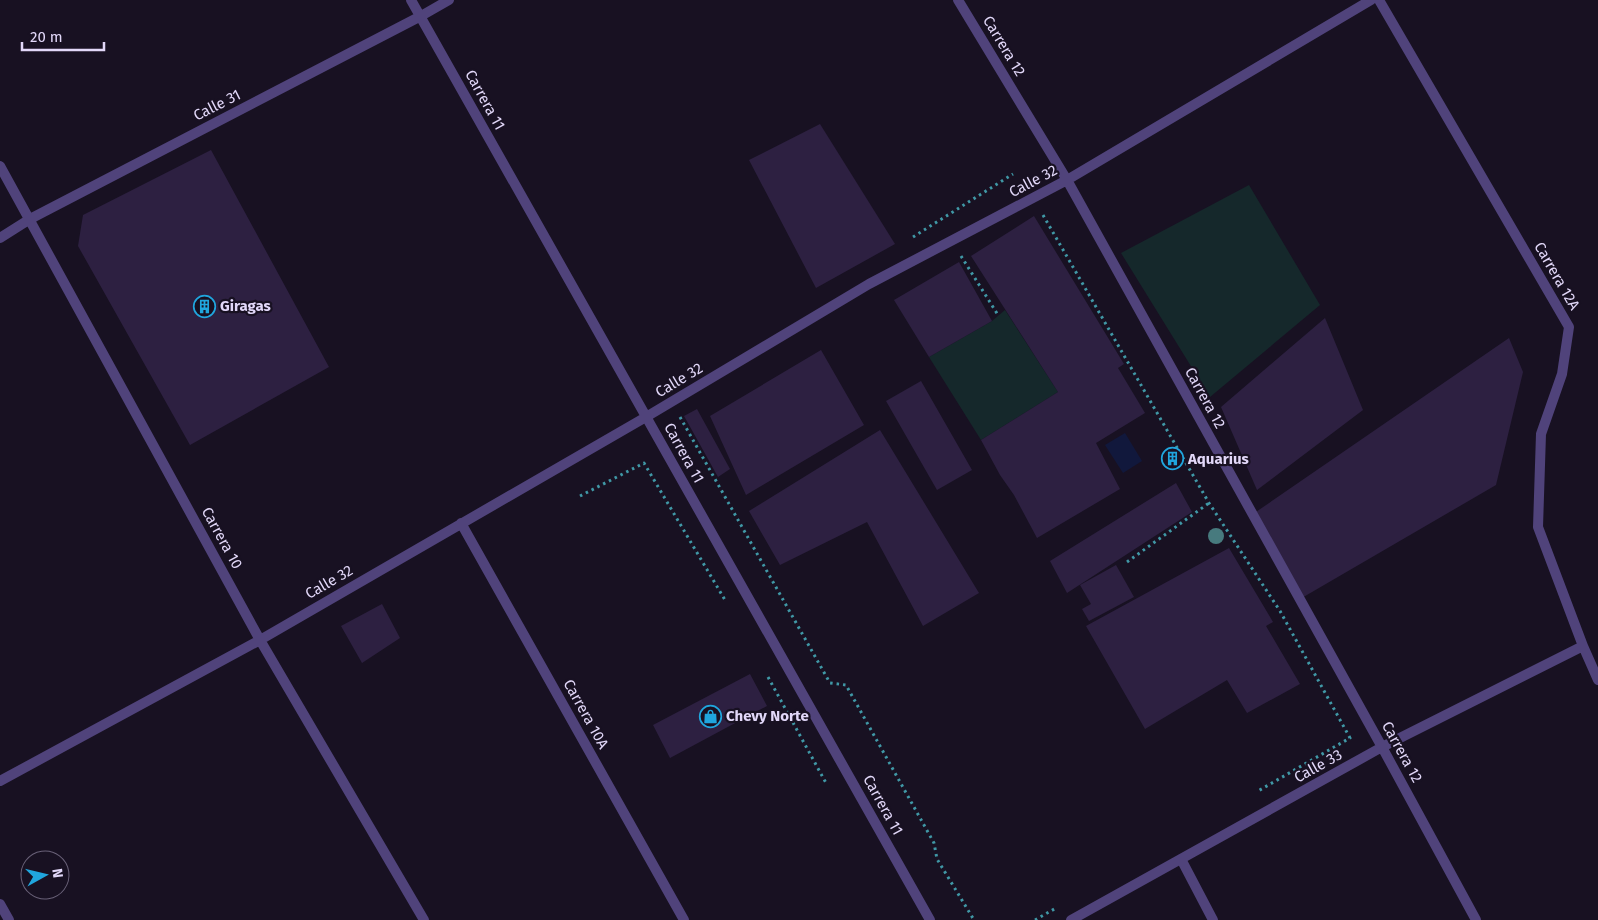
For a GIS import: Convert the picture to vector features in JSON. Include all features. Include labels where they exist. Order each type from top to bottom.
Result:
[{"type":"street","name":"Carrera 11","points":[[411,0],[930,920]]},
{"type":"street","name":"Calle 31","points":[[0,238],[30,219],[449,0]]},
{"type":"street","name":"Carrera 12","points":[[958,0],[1067,180],[1476,920]]},
{"type":"street","name":"Calle 32","points":[[0,781],[260,640],[646,417],[869,284],[1067,180],[1371,0]]},
{"type":"street","name":"Carrera 12A","points":[[1379,0],[1569,327],[1562,374],[1541,434],[1538,527],[1583,646],[1598,680]]},
{"type":"street","name":"Carrera 10","points":[[0,166],[260,640],[424,920]]},
{"type":"street","name":"Carrera 10A","points":[[461,523],[684,920]]},
{"type":"street","name":"Calle 33","points":[[1071,920],[1382,747],[1583,646]]},
{"type":"street","points":[[1181,859],[1213,920]]},
{"type":"street","points":[[0,904],[9,920]]},
{"type":"path","points":[[1040,210],[1209,502],[1280,611],[1350,738],[1256,792]]},
{"type":"path","points":[[953,260],[968,251]]},
{"type":"path","points":[[960,255],[998,315]]},
{"type":"path","points":[[680,417],[830,683],[846,685],[934,843],[937,859],[974,920]]},
{"type":"path","points":[[580,496],[644,463],[729,606]]},
{"type":"path","points":[[1127,562],[1209,502]]},
{"type":"path","points":[[768,677],[826,783]]},
{"type":"path","points":[[1035,920],[1060,905]]},
{"type":"green space","points":[[1249,185],[1320,305],[1210,397],[1121,253]]},
{"type":"green space","points":[[1005,310],[1058,392],[981,440],[929,357],[992,321]]},
{"type":"water","points":[[1125,433],[1142,461],[1123,473],[1105,445]]},
{"type":"building","points":[[820,124],[895,244],[816,288],[749,160]]},
{"type":"building","name":"Giragas","points":[[211,150],[329,367],[190,445],[78,246],[83,215]]},
{"type":"building","points":[[1034,216],[1124,364],[1118,368],[1145,413],[1096,443],[1120,489],[1037,538],[981,440],[1058,392],[971,256]]},
{"type":"building","points":[[959,262],[992,321],[929,357],[894,300]]},
{"type":"building","points":[[1325,318],[1363,410],[1257,490],[1221,407]]},
{"type":"building","points":[[1509,338],[1523,372],[1496,485],[1300,599],[1253,514]]},
{"type":"building","points":[[821,350],[864,425],[746,495],[710,416]]},
{"type":"building","points":[[921,381],[972,470],[937,490],[886,401]]},
{"type":"building","points":[[697,409],[730,469],[718,477],[684,416]]},
{"type":"building","points":[[880,430],[979,593],[923,626],[867,522],[780,565],[749,511]]},
{"type":"building","name":"Aquarius","points":[[1172,448],[1182,461],[1171,469],[1161,456]]},
{"type":"building","points":[[1176,483],[1192,512],[1067,593],[1050,561]]},
{"type":"building","points":[[1229,548],[1273,622],[1266,626],[1300,684],[1247,713],[1227,680],[1145,729],[1086,626]]},
{"type":"building","points":[[1116,565],[1134,597],[1089,621],[1082,609],[1091,604],[1080,585]]},
{"type":"building","points":[[382,604],[400,638],[362,663],[341,626]]},
{"type":"building","name":"Chevy Norte","points":[[750,674],[767,706],[670,758],[653,725]]},
{"type":"place","name":"Giragas","points":[[204,306]]},
{"type":"place","name":"Aquarius","points":[[1172,459]]},
{"type":"place","name":"Chevy Norte","points":[[710,716]]}]
